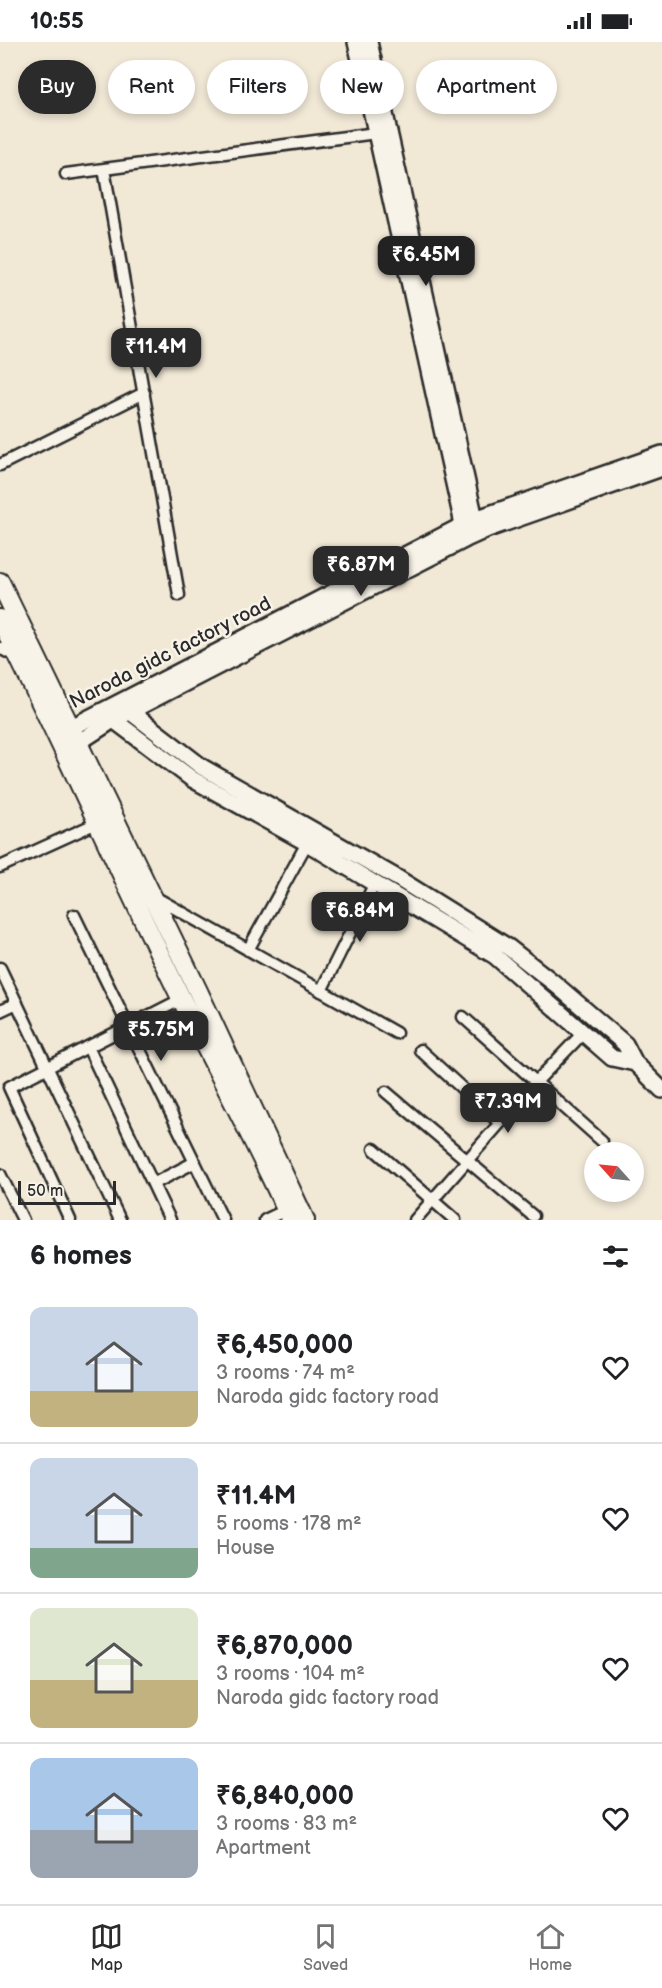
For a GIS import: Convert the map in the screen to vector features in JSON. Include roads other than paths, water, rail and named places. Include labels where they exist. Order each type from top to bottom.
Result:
[{"type":"main road","points":[[0,582],[68,739],[99,822],[182,999],[288,1215]]},
{"type":"main road","points":[[0,619],[152,895],[305,1220]]},
{"type":"street","points":[[356,42],[471,529]]},
{"type":"street","points":[[369,42],[471,529]]},
{"type":"street","points":[[66,174],[376,133]]},
{"type":"street","points":[[104,169],[179,595]]},
{"type":"street","points":[[0,465],[144,393]]},
{"type":"street","name":"Naroda gidc factory road","points":[[68,739],[124,707],[471,529],[662,454]]},
{"type":"street","name":"Naroda gidc factory road","points":[[471,529],[662,468]]},
{"type":"street","points":[[0,648],[20,658]]},
{"type":"street","points":[[124,707],[202,767],[399,879],[508,947],[625,1044],[635,1063],[662,1090]]},
{"type":"street","points":[[108,716],[192,779],[307,843],[495,956],[612,1058],[635,1063]]},
{"type":"street","points":[[0,867],[99,822]]},
{"type":"street","points":[[248,950],[307,843]]},
{"type":"street","points":[[321,991],[375,883]]},
{"type":"street","points":[[152,895],[396,1033]]},
{"type":"street","points":[[74,915],[223,1220]]},
{"type":"street","points":[[0,968],[120,1220]]},
{"type":"street","points":[[70,1220],[5,1089],[182,999]]},
{"type":"street","points":[[0,1011],[17,1003]]},
{"type":"street","points":[[464,1017],[602,1141]]},
{"type":"street","points":[[415,1220],[536,1082],[584,1032]]},
{"type":"street","points":[[88,1047],[170,1220]]},
{"type":"street","points":[[420,1050],[500,1123]]},
{"type":"street","points":[[386,1092],[533,1216]]},
{"type":"street","points":[[374,1149],[455,1220]]},
{"type":"street","points":[[153,1184],[195,1162]]},
{"type":"street","points":[[0,1174],[23,1220]]},
{"type":"street","points":[[265,1220],[288,1215]]}]
